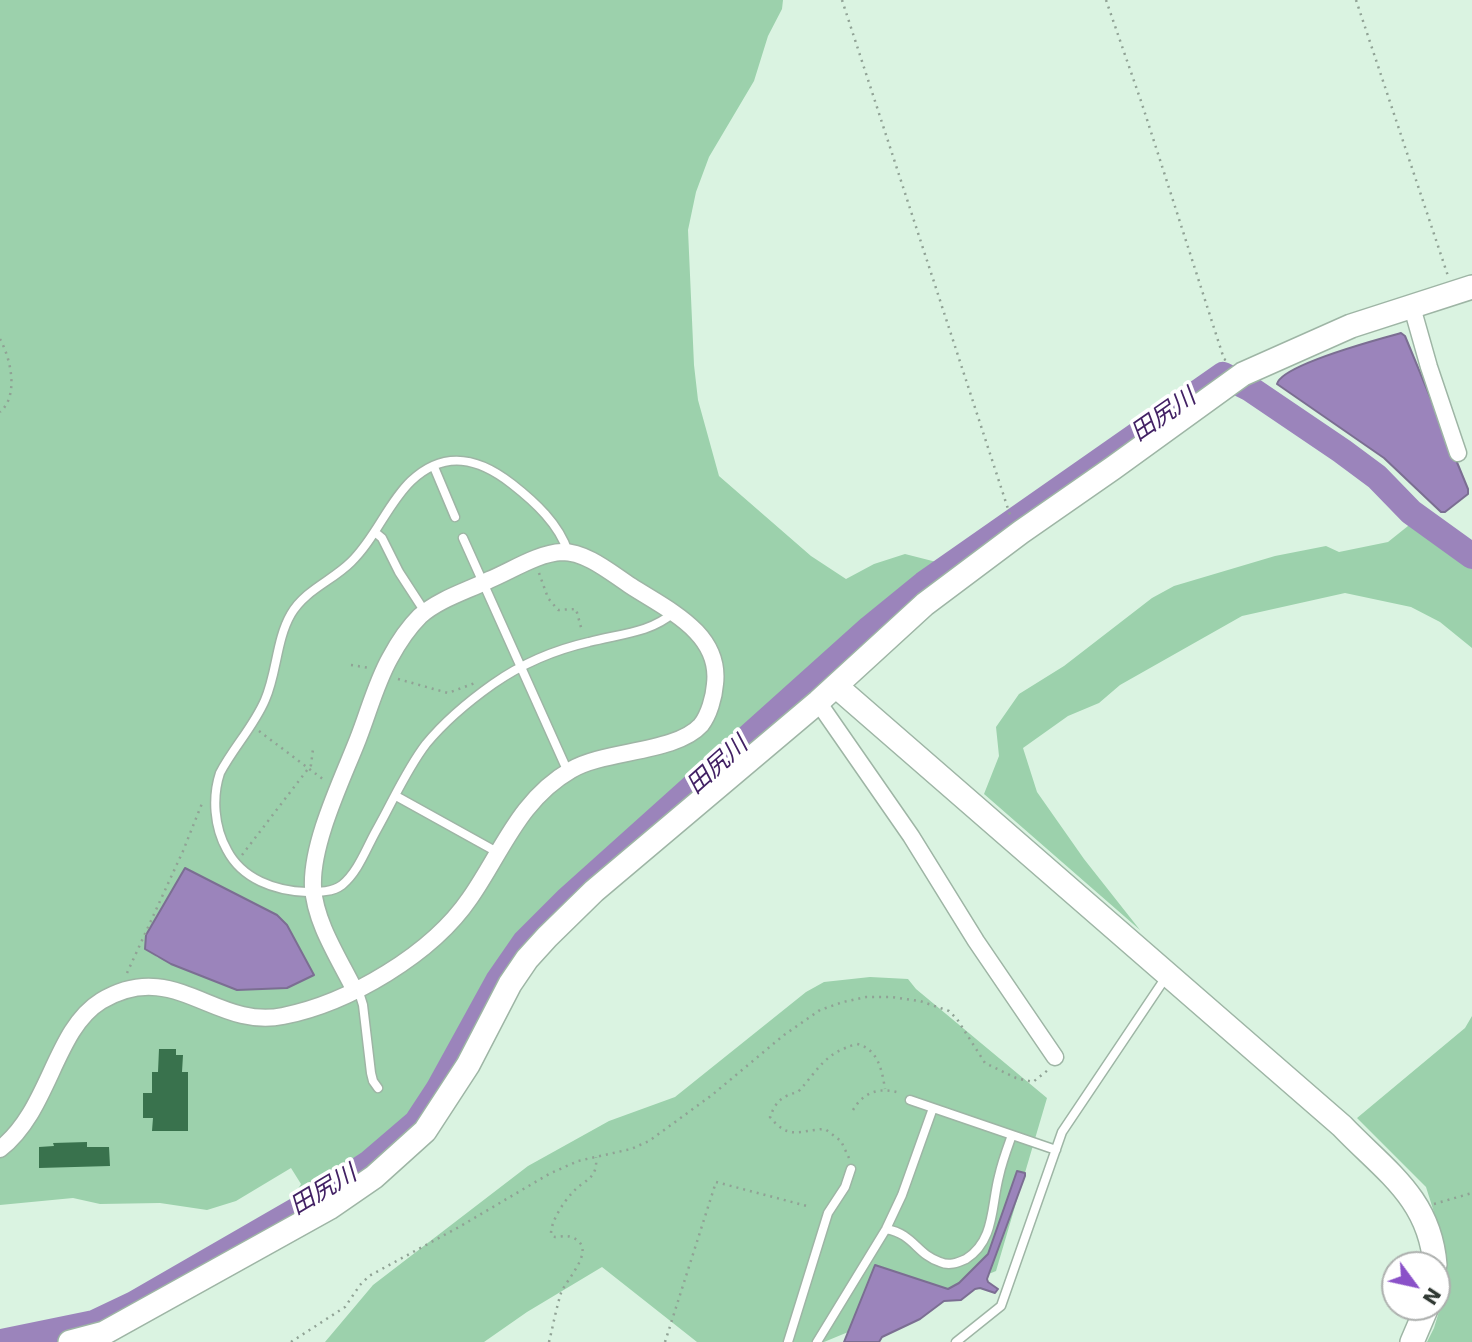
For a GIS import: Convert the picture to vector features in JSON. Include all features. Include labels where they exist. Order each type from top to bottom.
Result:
[{"type":"street","points":[[70,1342],[104,1333],[329,1208],[374,1177],[425,1131],[468,1065],[510,984],[527,959],[547,937],[641,850],[818,702],[925,604],[1243,374],[1351,326],[1463,289]]},
{"type":"street","points":[[1412,307],[1458,453]]},
{"type":"street","points":[[0,1149],[30,1116],[67,1040],[97,1003],[121,992],[146,986],[170,988],[234,1013],[261,1020],[288,1016],[357,990],[400,965],[450,924],[471,897],[521,814],[568,772],[687,736],[701,725],[714,691],[716,670],[712,652],[691,625],[597,564],[577,554],[559,552],[536,559],[425,612],[407,630],[382,674],[338,789],[318,848],[313,882],[326,933],[357,990]]},
{"type":"street","points":[[835,686],[1342,1126],[1405,1188],[1433,1243],[1434,1251]]},
{"type":"street","points":[[818,702],[911,836],[976,941],[1055,1057]]},
{"type":"street","points":[[1412,1342],[1421,1321]]},
{"type":"lane","points":[[569,553],[557,528],[506,479],[481,464],[466,460],[446,462],[411,481],[376,533],[351,562],[309,593],[284,627],[265,700],[218,777],[214,803],[216,813],[223,842],[236,862],[254,878],[273,888],[314,892],[339,887],[349,879],[426,744],[465,704],[520,666],[584,643],[660,625],[673,613]]},
{"type":"lane","points":[[434,467],[455,517]]},
{"type":"lane","points":[[376,533],[382,538],[399,572],[425,612]]},
{"type":"lane","points":[[463,538],[568,772]]},
{"type":"lane","points":[[396,796],[498,852]]},
{"type":"lane","points":[[956,1342],[1001,1306],[1062,1132],[1167,975]]},
{"type":"lane","points":[[357,990],[363,1005],[371,1073],[378,1088]]},
{"type":"lane","points":[[910,1101],[1056,1150]]},
{"type":"lane","points":[[817,1342],[886,1229],[902,1195],[933,1108]]},
{"type":"lane","points":[[886,1229],[906,1235],[925,1254],[949,1265],[958,1263],[976,1251],[989,1229],[999,1175],[1013,1135]]},
{"type":"lane","points":[[788,1342],[828,1213],[845,1187],[850,1169]]},
{"type":"path","points":[[842,0],[1005,503],[1013,524],[1021,532]]},
{"type":"path","points":[[1106,0],[1224,359],[1243,374]]},
{"type":"path","points":[[1356,0],[1463,289]]},
{"type":"path","points":[[0,340],[9,362],[11,395],[0,412]]},
{"type":"path","points":[[536,559],[541,582],[551,604],[558,610],[576,609],[584,643]]},
{"type":"path","points":[[382,674],[448,693],[483,681],[489,687]]},
{"type":"path","points":[[251,724],[308,770],[338,789]]},
{"type":"path","points":[[236,862],[308,770],[313,749]]},
{"type":"path","points":[[121,992],[200,808],[218,777]]},
{"type":"path","points":[[291,1342],[345,1307],[369,1276],[550,1174],[578,1161],[632,1149],[649,1141],[820,1010],[866,997],[920,1001],[949,1011],[985,1063],[1016,1078],[1033,1082],[1053,1064],[1055,1057]]},
{"type":"path","points":[[850,1169],[846,1150],[836,1135],[825,1129],[794,1134],[778,1127],[770,1117],[776,1103],[799,1092],[815,1069],[831,1054],[857,1045],[871,1050],[876,1057],[885,1088]]},
{"type":"path","points":[[853,1110],[866,1096],[885,1088],[901,1093],[910,1101]]},
{"type":"path","points":[[549,1342],[561,1294],[582,1259],[581,1245],[576,1239],[555,1237],[551,1234],[551,1226],[574,1191],[590,1178],[597,1168],[596,1157]]},
{"type":"path","points":[[665,1342],[716,1182],[807,1206]]},
{"type":"path","points":[[1417,1208],[1472,1193]]},
{"type":"green space","points":[[0,0],[783,0],[754,81],[709,157],[696,192],[688,230],[698,400],[719,476],[811,556],[846,579],[874,564],[905,554],[956,567],[855,647],[585,889],[421,1121],[346,1187],[237,1253],[226,1241],[288,1205],[301,1184],[291,1168],[236,1201],[207,1210],[160,1203],[100,1204],[73,1198],[0,1205]],"holes":[[[185,868],[277,915],[287,925],[313,975],[287,988],[237,990],[157,957],[145,943]]]},
{"type":"green space","points":[[1413,522],[1472,564],[1472,648],[1440,622],[1411,607],[1345,593],[1242,616],[1120,685],[1099,703],[1068,716],[1023,748],[1037,792],[1084,859],[1140,930],[984,794],[999,756],[996,727],[1019,694],[1064,666],[1152,598],[1174,586],[1275,556],[1326,546],[1339,552],[1388,542]]},
{"type":"green space","points":[[870,977],[908,979],[916,989],[1047,1098],[996,1271],[824,1342],[697,1342],[602,1267],[527,1312],[484,1342],[325,1342],[373,1285],[528,1166],[609,1121],[675,1097],[806,992],[824,982]]},
{"type":"green space","points":[[1472,1016],[1472,1342],[1427,1342],[1436,1321],[1451,1321],[1451,1251],[1444,1251],[1426,1187],[1357,1118],[1465,1028]]},
{"type":"shaded area","points":[[1401,333],[1405,336],[1468,489],[1468,494],[1445,512],[1441,512],[1384,458],[1277,384],[1295,369],[1312,361]]},
{"type":"shaded area","points":[[185,868],[277,915],[287,925],[314,975],[287,988],[237,990],[171,964],[145,949],[146,935]]},
{"type":"shaded area","points":[[1017,1171],[1025,1173],[1025,1176],[987,1279],[998,1289],[995,1293],[980,1288],[961,1300],[944,1301],[920,1319],[882,1337],[879,1342],[844,1342],[875,1265],[948,1289],[959,1283],[988,1254]]},
{"type":"building","points":[[159,1049],[176,1049],[176,1055],[183,1055],[182,1072],[188,1072],[188,1131],[152,1131],[153,1118],[143,1118],[143,1093],[152,1093],[152,1072],[158,1072]]},
{"type":"building","points":[[87,1142],[87,1147],[109,1147],[110,1166],[39,1168],[39,1147],[54,1146],[53,1143]]},
{"type":"waterway","name":"田尻川","points":[[1,1342],[94,1323],[134,1304],[297,1210],[368,1164],[417,1122],[438,1090],[498,981],[525,942],[567,900],[870,628],[924,584],[1223,375],[1249,388],[1342,451],[1377,477],[1411,512],[1472,556]]}]
